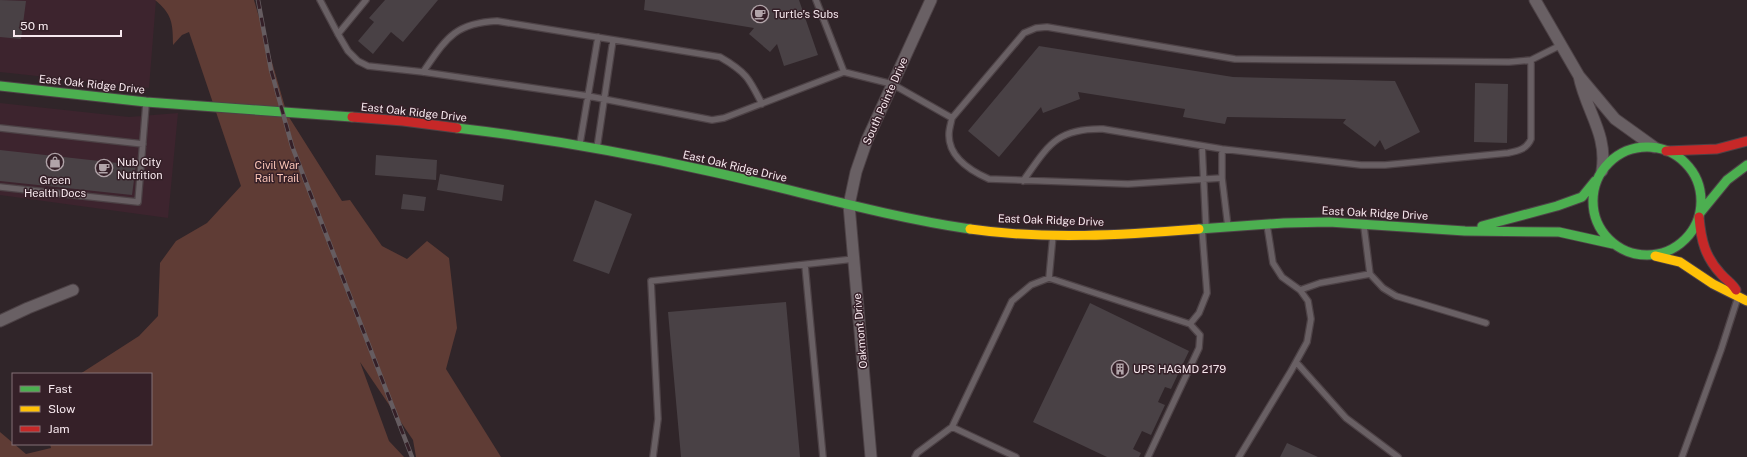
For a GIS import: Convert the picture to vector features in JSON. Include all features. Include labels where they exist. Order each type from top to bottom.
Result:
[{"type":"main road","name":"East Oak Ridge Drive","points":[[0,86],[146,102],[403,121],[580,145],[713,172],[925,222],[974,229],[1053,234],[1135,234],[1267,224],[1329,222],[1465,231],[1559,232],[1613,244]]},
{"type":"main road","points":[[1666,151],[1719,150],[1736,146],[1747,141]]},
{"type":"main road","points":[[1738,296],[1735,287],[1711,264],[1704,252],[1699,215],[1701,195],[1696,178],[1686,163],[1672,152],[1654,147],[1636,148],[1619,154],[1606,165],[1599,175],[1592,197],[1594,214],[1601,231],[1613,244],[1630,253],[1648,256],[1671,257],[1682,262],[1714,285],[1747,301]]},
{"type":"main road","points":[[1648,256],[1666,252],[1681,243],[1693,230],[1699,215],[1713,194],[1730,177],[1747,165]]},
{"type":"main road","name":"East Oak Ridge Drive","points":[[1465,231],[1576,200],[1582,197],[1599,175]]},
{"type":"street","name":"South Pointe Drive","points":[[849,204],[856,172],[867,140],[931,0]]},
{"type":"street","points":[[1536,0],[1579,76],[1615,119],[1654,147]]},
{"type":"street","points":[[1579,76],[1582,89],[1603,143],[1604,158],[1599,175]]},
{"type":"street","name":"Oakmont Drive","points":[[849,204],[871,457]]},
{"type":"street","points":[[0,321],[73,290]]},
{"type":"lane","points":[[320,0],[348,51],[358,61],[368,66],[422,72],[588,96],[712,120],[724,118],[844,72],[892,84],[952,118]]},
{"type":"lane","points":[[338,34],[366,0]]},
{"type":"lane","points":[[816,0],[844,72]]},
{"type":"lane","points":[[422,72],[442,44],[454,32],[467,26],[482,22],[497,21],[720,56],[736,66],[749,78],[762,104]]},
{"type":"lane","points":[[1222,178],[1128,184],[989,179],[976,173],[959,160],[952,150],[949,135],[952,118],[1024,33],[1036,28],[1047,28],[1235,59],[1509,62],[1531,60],[1561,45]]},
{"type":"lane","points":[[580,145],[598,37]]},
{"type":"lane","points":[[597,148],[614,40]]},
{"type":"lane","points":[[1023,181],[1048,147],[1059,137],[1071,132],[1085,129],[1103,130],[1222,149],[1360,165],[1385,165],[1508,153],[1520,150],[1529,144],[1531,138],[1531,60]]},
{"type":"lane","points":[[0,187],[138,202],[146,102]]},
{"type":"lane","points":[[0,128],[143,144]]},
{"type":"lane","points":[[1190,324],[1199,313],[1207,293],[1202,146]]},
{"type":"lane","points":[[1222,149],[1222,178],[1228,227]]},
{"type":"lane","points":[[1239,457],[1307,342],[1311,319],[1308,301],[1300,290],[1282,277],[1273,263],[1267,224]]},
{"type":"lane","points":[[1364,224],[1370,274],[1383,288],[1396,296],[1486,323]]},
{"type":"lane","points":[[1049,278],[1053,234]]},
{"type":"lane","points":[[654,457],[658,419],[650,281],[854,259]]},
{"type":"lane","points":[[805,265],[823,457]]},
{"type":"lane","points":[[1300,290],[1320,283],[1370,274]]},
{"type":"lane","points":[[915,457],[917,453],[952,427],[1012,301],[1031,285],[1049,278],[1190,324],[1200,335],[1199,348],[1148,457]]},
{"type":"lane","points":[[1682,457],[1721,350],[1738,296]]},
{"type":"lane","points":[[1296,362],[1346,418],[1398,457]]},
{"type":"lane","points":[[952,427],[1016,457]]},
{"type":"shaded area","points":[[0,0],[156,0],[149,88],[0,72]]},
{"type":"shaded area","points":[[0,103],[129,117],[178,113],[168,218],[0,195]]},
{"type":"green space","name":"Civil War Rail Trail","points":[[155,0],[254,0],[287,114],[342,201],[350,200],[382,246],[407,259],[427,241],[449,258],[457,328],[446,369],[501,457],[416,457],[413,440],[360,362],[389,441],[404,457],[0,457],[0,432],[12,442],[12,445],[15,445],[26,454],[51,448],[50,445],[152,445],[152,373],[82,373],[139,336],[158,316],[160,263],[176,241],[207,223],[241,186],[189,32],[182,35],[173,45],[172,25],[168,15],[161,5]]},
{"type":"building","points":[[0,0],[26,1],[21,39],[0,37]]},
{"type":"building","points":[[385,0],[438,0],[403,42],[391,32],[373,54],[358,41],[374,22],[369,18]]},
{"type":"building","points":[[645,0],[799,0],[818,55],[784,66],[777,44],[770,52],[749,34],[754,28],[644,10]]},
{"type":"building","points":[[1039,46],[1233,77],[1395,81],[1420,132],[1385,150],[1380,140],[1375,147],[1343,123],[1346,119],[1227,117],[1225,124],[1183,117],[1185,109],[1078,92],[1080,99],[1043,113],[1041,107],[999,157],[968,131]]},
{"type":"building","points":[[1475,83],[1508,84],[1507,143],[1474,142]]},
{"type":"building","points":[[0,150],[136,165],[132,195],[0,181]]},
{"type":"building","points":[[376,155],[437,160],[436,180],[375,175]]},
{"type":"building","points":[[440,174],[504,185],[502,201],[437,190]]},
{"type":"building","points":[[403,194],[426,197],[424,211],[401,209]]},
{"type":"building","points":[[595,200],[632,214],[609,274],[573,261]]},
{"type":"building","points":[[786,302],[800,457],[681,457],[668,312]]},
{"type":"building","name":"UPS HAGMD 2179","points":[[1090,303],[1189,351],[1171,389],[1165,387],[1158,402],[1165,405],[1151,435],[1142,431],[1133,449],[1141,453],[1139,457],[1107,457],[1033,422]]},
{"type":"building","points":[[1287,443],[1318,457],[1280,457]]},
{"type":"railway","points":[[258,0],[271,70],[292,146],[412,457]]},
{"type":"traffic: fast","points":[[0,86],[146,102],[352,117]]},
{"type":"traffic: fast","points":[[457,128],[553,141],[681,165],[873,210],[938,224],[970,229]]},
{"type":"traffic: fast","points":[[1647,147],[1668,151],[1685,163],[1697,180],[1701,201],[1697,222],[1685,239],[1668,251],[1647,255],[1626,251],[1609,239],[1597,222],[1593,201],[1597,180],[1609,163],[1626,151],[1647,147]]},
{"type":"traffic: fast","points":[[1700,213],[1727,180],[1747,165]]},
{"type":"traffic: fast","points":[[1482,226],[1557,206],[1582,197],[1595,181]]},
{"type":"traffic: fast","points":[[1199,229],[1284,223],[1329,222],[1465,231],[1559,232],[1613,244]]},
{"type":"traffic: slow","points":[[970,229],[1056,235],[1113,235],[1199,229]]},
{"type":"traffic: slow","points":[[1655,256],[1680,262],[1713,284],[1747,301]]},
{"type":"traffic: jam","points":[[352,117],[403,121],[457,128]]},
{"type":"traffic: jam","points":[[1666,151],[1717,149],[1747,141]]},
{"type":"traffic: jam","points":[[1699,217],[1703,241],[1711,261],[1736,290]]},
{"type":"place","name":"Turtle’s Subs","points":[[760,14]]},
{"type":"place","name":"Green Health Docs","points":[[55,162]]},
{"type":"place","name":"Nub City Nutrition","points":[[104,168]]},
{"type":"place","name":"UPS HAGMD 2179","points":[[1120,369]]}]
